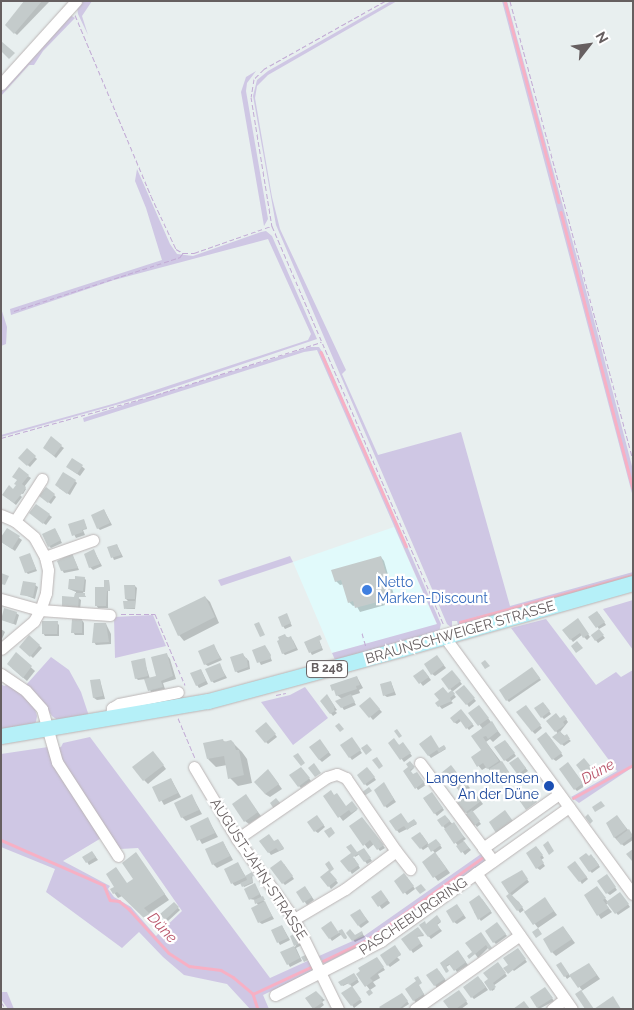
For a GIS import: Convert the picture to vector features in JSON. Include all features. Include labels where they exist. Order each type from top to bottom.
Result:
[{"type":"main road","name":"BRAUNSCHWEIGER STRASSE","points":[[1,736],[208,701],[633,583]]},
{"type":"street","points":[[1,84],[69,4]]},
{"type":"street","points":[[15,521],[42,479]]},
{"type":"street","points":[[1,515],[15,521],[34,537],[45,557],[48,570],[48,582],[40,610],[34,622],[1,649]]},
{"type":"street","points":[[45,557],[93,540]]},
{"type":"street","points":[[1,598],[40,610],[110,615]]},
{"type":"street","points":[[446,636],[449,643],[558,794],[632,892]]},
{"type":"street","points":[[1,674],[26,690],[36,701],[46,718],[58,762],[118,856]]},
{"type":"street","points":[[111,718],[112,708],[119,704],[182,691]]},
{"type":"street","points":[[420,763],[493,861]]},
{"type":"street","name":"AUGUST-JAHN-STRASSE","points":[[194,767],[237,839],[294,919],[322,972]]},
{"type":"street","points":[[237,839],[327,777],[337,774],[346,778],[396,851],[410,868]]},
{"type":"street","points":[[483,848],[558,794]]},
{"type":"street","name":"PASCHEBURGRING","points":[[275,995],[381,941],[569,807]]},
{"type":"street","points":[[294,919],[337,894],[396,851]]},
{"type":"street","name":"PASCHEBURGRING","points":[[476,873],[568,1004],[552,1009]]},
{"type":"street","points":[[415,1009],[520,935]]},
{"type":"street","points":[[322,972],[338,1009]]},
{"type":"path","points":[[385,1],[274,63],[254,79],[251,97],[272,226],[439,610],[446,636]]},
{"type":"path","points":[[510,1],[633,460]]},
{"type":"path","points":[[69,4],[93,55],[167,232],[176,248],[183,253]]},
{"type":"path","points":[[14,311],[180,257],[183,253],[202,251],[272,226]]},
{"type":"path","points":[[1,438],[149,397],[322,342]]},
{"type":"path","points":[[110,615],[154,614],[182,691]]},
{"type":"path","points":[[177,715],[195,757],[194,767]]},
{"type":"path","points":[[1,1002],[6,1009]]},
{"type":"shaded area","points":[[82,1],[92,1],[82,16],[88,35],[78,14],[77,7]]},
{"type":"shaded area","points":[[391,1],[397,1],[268,75],[257,86],[255,98],[272,197],[280,229],[346,370],[342,374],[378,455],[461,432],[510,606],[633,572],[633,578],[459,628],[457,621],[452,621],[452,628],[447,624],[276,225],[253,96],[257,80],[268,71]]},
{"type":"shaded area","points":[[502,1],[507,1],[594,320],[633,470],[633,497]]},
{"type":"shaded area","points":[[70,15],[75,18],[43,51],[34,65],[29,65],[1,96],[1,90]]},
{"type":"shaded area","points":[[256,71],[247,83],[246,91],[268,219],[264,226],[241,92],[246,77]]},
{"type":"shaded area","points":[[137,169],[170,244],[177,254],[193,256],[266,231],[272,236],[317,339],[148,396],[1,437],[1,435],[116,403],[308,340],[311,334],[268,239],[114,280],[11,315],[10,309],[162,260],[146,208],[135,181]]},
{"type":"shaded area","points":[[1,308],[7,327],[6,344],[1,346]]},
{"type":"shaded area","points":[[310,347],[319,347],[323,353],[441,624],[439,632],[336,662],[332,653],[437,624],[317,350],[304,352],[84,422],[83,418]]},
{"type":"shaded area","points":[[394,527],[437,625],[332,653],[293,562]]},
{"type":"shaded area","points":[[290,556],[293,562],[221,586],[218,580]]},
{"type":"shaded area","points":[[633,600],[633,650],[603,609]]},
{"type":"shaded area","points":[[153,615],[166,646],[115,658],[114,617]]},
{"type":"shaded area","points":[[546,619],[596,685],[616,672],[621,677],[633,670],[633,767],[579,803],[571,797],[617,771],[511,628]]},
{"type":"shaded area","points":[[51,657],[69,670],[81,692],[89,716],[59,721],[52,716],[37,695],[26,685]]},
{"type":"shaded area","points":[[1,684],[4,686],[9,684],[19,691],[35,709],[36,722],[29,727],[1,732]]},
{"type":"shaded area","points":[[305,687],[328,718],[293,745],[261,702],[290,695]]},
{"type":"shaded area","points":[[90,737],[270,978],[312,959],[315,970],[263,995],[269,1009],[250,1009],[227,984],[184,975],[139,932],[122,948],[46,892],[55,869],[1,847],[1,754],[48,747],[103,837],[63,861],[110,886],[108,889],[114,897],[131,907],[156,936],[182,911],[138,848],[120,849],[54,749],[61,747],[63,743]]},
{"type":"shaded area","points":[[481,854],[486,862],[387,932],[324,964],[319,956],[364,936]]},
{"type":"shaded area","points":[[1,992],[7,992],[14,1009],[8,1009],[1,999]]},
{"type":"building","points":[[24,1],[42,1],[14,34],[5,25]]},
{"type":"building","points":[[1,41],[15,53],[9,59],[1,51]]},
{"type":"building","points":[[51,436],[62,445],[54,456],[43,448]]},
{"type":"building","points":[[27,448],[36,456],[27,466],[18,458]]},
{"type":"building","points":[[72,458],[83,465],[77,474],[66,467]]},
{"type":"building","points":[[19,467],[29,475],[22,484],[26,487],[24,491],[14,503],[2,495],[9,485],[13,489],[16,485],[14,484],[17,480],[12,477]]},
{"type":"building","points":[[63,472],[76,480],[67,494],[55,485]]},
{"type":"building","points":[[46,487],[55,494],[48,503],[39,496]]},
{"type":"building","points":[[36,504],[50,514],[43,524],[29,513]]},
{"type":"building","points":[[104,509],[110,523],[97,529],[91,515]]},
{"type":"building","points":[[84,519],[87,528],[82,530],[83,532],[72,536],[68,524]]},
{"type":"building","points":[[7,528],[20,536],[12,549],[1,542],[1,537]]},
{"type":"building","points":[[55,528],[61,540],[48,547],[42,534]]},
{"type":"building","points":[[117,544],[121,555],[111,558],[107,547]]},
{"type":"building","points":[[94,549],[100,564],[89,568],[84,554]]},
{"type":"building","points":[[30,553],[36,569],[25,573],[19,557]]},
{"type":"building","points":[[72,553],[78,568],[61,571],[57,561]]},
{"type":"building","name":"Netto Marken-Discount","points":[[381,556],[393,598],[355,608],[353,601],[348,603],[341,580],[335,582],[331,570]]},
{"type":"building","points":[[1,573],[9,576],[5,585],[1,584]]},
{"type":"building","points":[[75,576],[85,577],[83,591],[68,589],[69,579],[75,579]]},
{"type":"building","points":[[104,580],[109,580],[110,591],[107,591],[106,606],[95,606],[95,587],[104,587]]},
{"type":"building","points":[[23,581],[36,583],[33,597],[20,595]]},
{"type":"building","points":[[124,585],[135,585],[135,599],[125,599]]},
{"type":"building","points":[[75,593],[85,593],[85,597],[79,597],[78,608],[62,608],[62,596],[74,597]]},
{"type":"building","points":[[205,596],[215,617],[178,636],[168,614]]},
{"type":"building","points":[[123,601],[135,601],[135,608],[124,609]]},
{"type":"building","points":[[4,608],[17,612],[13,624],[1,620]]},
{"type":"building","points":[[597,611],[605,622],[596,628],[588,617]]},
{"type":"building","points":[[287,613],[291,623],[282,627],[278,617]]},
{"type":"building","points":[[578,618],[589,634],[583,638],[580,633],[570,640],[562,630]]},
{"type":"building","points":[[72,619],[82,619],[82,633],[71,633]]},
{"type":"building","points":[[42,621],[58,621],[57,634],[42,634]]},
{"type":"building","points":[[259,622],[265,635],[260,637],[254,624]]},
{"type":"building","points":[[94,623],[106,623],[109,642],[92,643]]},
{"type":"building","points":[[599,629],[604,635],[595,641],[591,635]]},
{"type":"building","points":[[285,634],[287,638],[291,636],[296,648],[282,654],[277,641],[279,640],[278,637]]},
{"type":"building","points":[[29,635],[40,645],[30,657],[19,647]]},
{"type":"building","points":[[320,635],[322,639],[319,641],[322,648],[309,653],[304,642]]},
{"type":"building","points":[[577,641],[583,648],[576,653],[571,646]]},
{"type":"building","points":[[214,644],[220,658],[204,665],[198,651]]},
{"type":"building","points":[[265,645],[271,655],[270,659],[257,663],[252,650]]},
{"type":"building","points":[[16,652],[32,666],[23,678],[7,664]]},
{"type":"building","points":[[167,653],[173,676],[161,681],[163,687],[148,691],[144,679],[156,676],[151,657]]},
{"type":"building","points":[[243,653],[245,658],[247,658],[248,667],[235,672],[230,657]]},
{"type":"building","points":[[437,655],[444,665],[431,675],[424,664]]},
{"type":"building","points":[[145,658],[148,676],[135,679],[131,661]]},
{"type":"building","points":[[485,660],[490,666],[485,669],[481,663]]},
{"type":"building","points":[[220,663],[225,676],[211,682],[205,669]]},
{"type":"building","points":[[532,667],[540,678],[506,701],[499,690]]},
{"type":"building","points":[[201,669],[206,681],[196,686],[190,673]]},
{"type":"building","points":[[423,669],[429,677],[419,684],[413,676]]},
{"type":"building","points":[[452,670],[461,681],[449,690],[441,679]]},
{"type":"building","points":[[357,676],[360,685],[356,686],[357,689],[336,696],[334,690],[332,691],[330,685]]},
{"type":"building","points":[[100,679],[103,696],[93,698],[90,680]]},
{"type":"building","points":[[391,681],[394,692],[383,696],[380,684]]},
{"type":"building","points":[[464,685],[475,698],[466,705],[455,692]]},
{"type":"building","points":[[443,687],[448,693],[452,690],[455,694],[450,698],[452,701],[438,707],[435,703],[439,700],[434,694]]},
{"type":"building","points":[[327,694],[335,707],[335,711],[330,714],[320,701]]},
{"type":"building","points":[[351,694],[355,702],[341,708],[335,701]]},
{"type":"building","points":[[370,697],[380,709],[369,718],[359,706]]},
{"type":"building","points":[[543,702],[550,711],[541,718],[534,708]]},
{"type":"building","points":[[479,705],[489,718],[478,726],[468,713]]},
{"type":"building","points":[[526,705],[541,725],[532,732],[516,712]]},
{"type":"building","points":[[461,709],[473,724],[466,729],[459,719],[454,723],[450,718]]},
{"type":"building","points":[[556,713],[560,718],[564,715],[567,719],[563,722],[565,725],[555,732],[546,721]]},
{"type":"building","points":[[492,721],[498,731],[488,739],[486,736],[483,737],[499,761],[487,769],[483,763],[477,767],[471,757],[481,750],[471,736]]},
{"type":"building","points":[[266,722],[276,734],[265,743],[255,731]]},
{"type":"building","points":[[339,723],[344,729],[340,732],[335,726]]},
{"type":"building","points":[[397,729],[402,736],[399,738],[394,731]]},
{"type":"building","points":[[560,731],[564,736],[567,734],[570,739],[561,745],[552,737]]},
{"type":"building","points":[[546,732],[562,753],[552,760],[537,739]]},
{"type":"building","points":[[431,735],[439,748],[444,745],[446,748],[439,753],[437,750],[428,756],[419,744]]},
{"type":"building","points":[[352,737],[361,750],[349,758],[340,745]]},
{"type":"building","points":[[394,738],[399,745],[403,742],[411,753],[400,760],[388,743]]},
{"type":"building","points":[[223,739],[224,742],[231,740],[236,750],[239,750],[244,775],[228,779],[224,756],[207,759],[203,743]]},
{"type":"building","points":[[320,739],[329,752],[319,760],[309,747]]},
{"type":"building","points":[[505,740],[515,753],[504,761],[494,747]]},
{"type":"building","points":[[367,744],[372,750],[366,755],[361,748]]},
{"type":"building","points":[[153,751],[164,765],[143,781],[132,767]]},
{"type":"building","points":[[298,753],[305,763],[301,766],[293,756]]},
{"type":"building","points":[[377,757],[383,766],[379,769],[372,760]]},
{"type":"building","points":[[518,757],[526,768],[518,775],[509,763]]},
{"type":"building","points":[[584,758],[597,774],[588,780],[576,765]]},
{"type":"building","points":[[410,761],[415,767],[410,770],[413,774],[417,772],[424,782],[415,789],[403,771],[408,767],[406,764]]},
{"type":"building","points":[[502,761],[509,772],[497,781],[489,769]]},
{"type":"building","points":[[568,762],[583,783],[574,790],[559,769]]},
{"type":"building","points":[[314,763],[321,773],[315,777],[308,768]]},
{"type":"building","points":[[451,765],[461,778],[451,786],[441,773]]},
{"type":"building","points":[[301,767],[310,778],[298,787],[289,775]]},
{"type":"building","points":[[367,767],[375,777],[364,785],[357,775]]},
{"type":"building","points":[[268,769],[279,784],[265,794],[254,782]]},
{"type":"building","points":[[171,778],[178,793],[159,802],[152,787]]},
{"type":"building","points":[[464,779],[469,785],[460,792],[455,786]]},
{"type":"building","points":[[384,782],[394,799],[384,807],[374,790]]},
{"type":"building","points":[[369,787],[372,791],[364,796],[361,793]]},
{"type":"building","points":[[331,790],[334,795],[337,793],[346,806],[352,801],[358,809],[351,813],[349,810],[338,818],[323,796]]},
{"type":"building","points":[[474,791],[481,801],[465,813],[457,803]]},
{"type":"building","points":[[432,792],[443,808],[434,814],[423,798]]},
{"type":"building","points":[[529,793],[537,802],[526,810],[519,800]]},
{"type":"building","points":[[192,794],[199,810],[181,818],[174,803]]},
{"type":"building","points":[[246,794],[258,812],[244,822],[232,804]]},
{"type":"building","points":[[276,798],[281,804],[274,809],[270,803]]},
{"type":"building","points":[[601,801],[605,806],[595,812],[592,807]]},
{"type":"building","points":[[472,810],[480,821],[474,826],[465,815]]},
{"type":"building","points":[[505,810],[513,821],[496,833],[489,822]]},
{"type":"building","points":[[401,813],[408,823],[414,819],[417,823],[407,830],[404,826],[396,831],[389,821]]},
{"type":"building","points":[[588,814],[593,821],[590,824],[585,817]]},
{"type":"building","points":[[317,815],[324,825],[314,832],[307,822]]},
{"type":"building","points":[[445,815],[450,821],[442,827],[437,820]]},
{"type":"building","points":[[617,815],[627,829],[614,838],[606,823]]},
{"type":"building","points":[[208,817],[215,833],[197,841],[190,826]]},
{"type":"building","points":[[362,817],[384,845],[377,850],[370,840],[363,846],[349,826]]},
{"type":"building","points":[[454,822],[464,837],[454,844],[444,829]]},
{"type":"building","points":[[331,827],[335,833],[329,838],[324,831]]},
{"type":"building","points":[[629,829],[633,836],[621,845],[616,839]]},
{"type":"building","points":[[420,832],[428,843],[420,849],[411,838]]},
{"type":"building","points":[[269,834],[274,841],[278,839],[284,848],[279,851],[276,848],[268,853],[259,841]]},
{"type":"building","points":[[436,839],[441,845],[431,852],[427,845]]},
{"type":"building","points":[[223,841],[230,856],[212,865],[205,849]]},
{"type":"building","points":[[464,841],[469,848],[461,853],[456,846]]},
{"type":"building","points":[[548,841],[554,851],[549,855],[543,845]]},
{"type":"building","points":[[351,844],[357,852],[364,848],[371,858],[364,862],[358,854],[353,857],[359,865],[349,872],[340,861],[351,853],[346,847]]},
{"type":"building","points":[[536,846],[543,855],[540,857],[544,863],[536,869],[526,853]]},
{"type":"building","points":[[633,849],[633,860],[632,861],[626,854]]},
{"type":"building","points":[[92,851],[96,857],[86,863],[82,857]]},
{"type":"building","points":[[136,852],[165,894],[144,908],[151,915],[146,920],[117,892],[113,894],[110,889],[114,887],[106,874],[116,867],[127,883],[133,879],[122,863]]},
{"type":"building","points":[[435,852],[447,869],[433,878],[422,862]]},
{"type":"building","points":[[586,853],[589,856],[591,854],[599,865],[589,872],[579,858]]},
{"type":"building","points":[[281,860],[293,876],[282,884],[270,868]]},
{"type":"building","points":[[329,861],[334,869],[330,872],[337,880],[328,887],[320,877],[329,870],[325,864]]},
{"type":"building","points":[[575,861],[587,877],[579,882],[567,867]]},
{"type":"building","points":[[238,862],[245,876],[252,872],[254,876],[251,877],[253,882],[242,887],[240,883],[247,880],[246,877],[231,884],[224,869]]},
{"type":"building","points":[[522,870],[528,879],[509,894],[501,882]]},
{"type":"building","points":[[404,873],[414,886],[403,894],[394,881]]},
{"type":"building","points":[[607,874],[616,887],[606,894],[597,881]]},
{"type":"building","points":[[255,883],[260,894],[249,900],[244,889]]},
{"type":"building","points":[[421,884],[426,890],[420,894],[415,888]]},
{"type":"building","points":[[305,886],[312,897],[303,903],[296,892]]},
{"type":"building","points":[[597,886],[606,898],[603,900],[609,908],[597,916],[584,895]]},
{"type":"building","points":[[381,890],[388,900],[378,907],[371,897]]},
{"type":"building","points":[[620,892],[629,904],[615,914],[606,902]]},
{"type":"building","points":[[510,893],[523,907],[517,911],[506,896]]},
{"type":"building","points":[[479,895],[491,911],[478,920],[469,902]]},
{"type":"building","points":[[263,896],[265,900],[255,904],[254,900]]},
{"type":"building","points":[[545,897],[554,911],[533,925],[524,912]]},
{"type":"building","points":[[265,901],[272,916],[258,923],[251,908]]},
{"type":"building","points":[[174,902],[179,907],[165,920],[160,914]]},
{"type":"building","points":[[457,904],[464,915],[453,923],[446,911]]},
{"type":"building","points":[[360,909],[367,920],[358,926],[350,915]]},
{"type":"building","points":[[437,915],[441,921],[437,924],[440,929],[428,937],[419,925],[425,921],[426,924]]},
{"type":"building","points":[[331,921],[339,933],[329,939],[321,928]]},
{"type":"building","points":[[497,922],[506,934],[493,943],[485,931]]},
{"type":"building","points":[[282,925],[288,938],[277,943],[271,930]]},
{"type":"building","points":[[563,926],[572,939],[551,953],[543,939]]},
{"type":"building","points":[[418,927],[424,935],[417,936],[421,943],[410,951],[401,939]]},
{"type":"building","points":[[538,928],[542,934],[536,938],[532,932]]},
{"type":"building","points":[[342,929],[347,937],[344,939],[338,931]]},
{"type":"building","points":[[350,929],[355,935],[362,931],[363,934],[352,941],[346,933]]},
{"type":"building","points":[[481,932],[492,948],[489,950],[486,945],[469,959],[467,956],[472,952],[465,943]]},
{"type":"building","points":[[296,933],[301,943],[294,946],[290,936]]},
{"type":"building","points":[[395,945],[401,954],[387,966],[380,955]]},
{"type":"building","points":[[294,946],[300,958],[287,965],[280,952]]},
{"type":"building","points":[[518,948],[526,959],[508,974],[503,968],[508,965],[503,958]]},
{"type":"building","points":[[458,950],[466,962],[454,971],[449,964],[446,966],[449,971],[446,973],[440,963]]},
{"type":"building","points":[[308,954],[310,959],[304,962],[301,957]]},
{"type":"building","points":[[377,957],[384,967],[370,978],[373,981],[365,987],[356,974],[360,971],[358,968]]},
{"type":"building","points":[[498,962],[506,973],[493,983],[496,987],[490,991],[484,982],[488,979],[483,973]]},
{"type":"building","points":[[561,962],[569,974],[564,977],[556,965]]},
{"type":"building","points":[[589,963],[597,975],[578,988],[569,975]]},
{"type":"building","points":[[437,968],[445,979],[434,986],[426,975]]},
{"type":"building","points":[[354,973],[358,979],[349,985],[348,983],[341,986],[338,982]]},
{"type":"building","points":[[418,976],[422,983],[419,985],[424,994],[413,1001],[405,989],[416,981],[414,978]]},
{"type":"building","points":[[478,976],[486,987],[471,998],[463,987]]},
{"type":"building","points":[[352,986],[361,999],[351,1006],[341,993]]},
{"type":"building","points":[[545,987],[553,998],[537,1008],[530,997]]},
{"type":"building","points":[[370,989],[373,993],[369,996],[366,992]]},
{"type":"building","points":[[459,990],[467,1001],[456,1009],[449,1009],[443,1001]]},
{"type":"building","points":[[581,990],[594,1009],[585,1009],[575,994]]},
{"type":"building","points":[[316,991],[323,998],[321,999],[323,1002],[313,1009],[305,998]]},
{"type":"building","points":[[402,993],[408,1001],[399,1009],[381,1009],[379,1007]]},
{"type":"building","points":[[613,996],[621,1009],[594,1009]]},
{"type":"building","points":[[524,1001],[530,1009],[513,1009]]},
{"type":"waterway","points":[[505,1],[559,202]]},
{"type":"waterway","points":[[561,212],[633,488]]},
{"type":"waterway","points":[[321,352],[406,546]]},
{"type":"waterway","points":[[460,622],[633,575]]},
{"type":"waterway","name":"Düne","points":[[573,798],[633,765]]},
{"type":"waterway","name":"Düne","points":[[1,840],[104,885],[110,900],[119,901],[129,909],[169,953],[189,966],[221,970],[233,977],[253,994],[258,1009]]},
{"type":"waterway","name":"Düne","points":[[323,961],[367,940],[482,858]]},
{"type":"waterway","name":"Düne","points":[[253,994],[313,966]]},
{"type":"place","name":"Netto Marken-Discount","points":[[367,590]]},
{"type":"place","name":"Langenholtensen An der Düne","points":[[549,786]]}]
